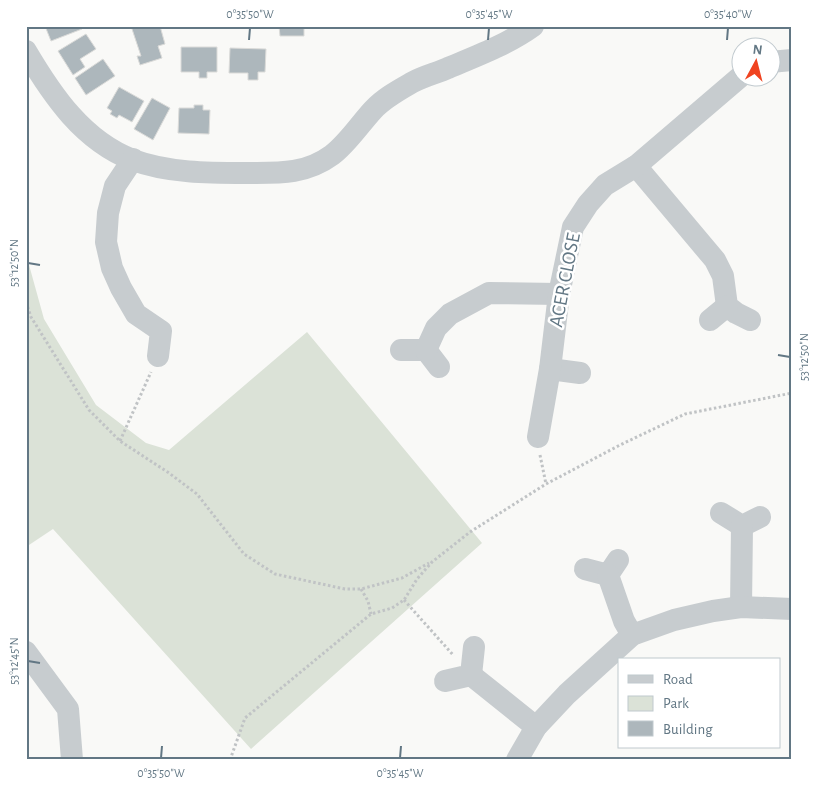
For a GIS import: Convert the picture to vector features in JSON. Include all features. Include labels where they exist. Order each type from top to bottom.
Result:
[{"type":"street","points":[[26,51],[49,89],[73,118],[103,143],[133,160],[164,168],[222,173],[289,174],[333,155],[374,109],[390,96],[415,81],[489,50],[524,33],[533,26]]},
{"type":"street","name":"ACER CLOSE","points":[[538,437],[550,369],[559,294],[573,227],[588,204],[606,185],[636,166],[730,86]]},
{"type":"street","points":[[133,160],[115,186],[108,213],[106,242],[112,268],[136,314],[170,327],[158,356]]},
{"type":"street","points":[[636,166],[715,260],[723,276],[718,312],[736,313],[750,320]]},
{"type":"street","points":[[402,350],[432,358],[436,328],[450,314],[489,293],[559,294]]},
{"type":"street","points":[[550,369],[580,374]]},
{"type":"street","points":[[721,514],[751,522],[741,606]]},
{"type":"street","points":[[585,569],[613,567],[624,621],[632,635]]},
{"type":"street","points":[[517,760],[536,727],[567,694],[632,635],[674,620],[741,606],[792,609]]},
{"type":"street","points":[[471,675],[474,647]]},
{"type":"street","points":[[26,652],[68,709],[72,760]]},
{"type":"street","points":[[471,675],[536,727]]},
{"type":"street","points":[[445,681],[471,675]]},
{"type":"path","points":[[26,302],[31,317],[89,410],[120,441],[169,473],[196,494],[244,554],[275,574],[345,589],[360,589],[402,578],[432,562]]},
{"type":"path","points":[[120,441],[158,356]]},
{"type":"path","points":[[230,760],[245,718],[371,614],[392,608],[404,600],[417,578],[432,562],[470,532],[546,484],[620,445],[685,414],[792,392]]},
{"type":"path","points":[[538,437],[540,462],[546,484]]},
{"type":"path","points":[[360,589],[368,601],[371,614]]},
{"type":"path","points":[[404,600],[471,675]]},
{"type":"green space","points":[[26,254],[44,319],[96,405],[146,443],[169,450],[307,332],[482,543],[251,749],[53,529],[26,547]]},
{"type":"building","points":[[45,26],[81,26],[82,29],[51,41]]},
{"type":"building","points":[[131,26],[160,26],[165,44],[158,46],[162,58],[140,65],[137,56],[141,56]]},
{"type":"building","points":[[279,26],[304,26],[304,36],[280,36]]},
{"type":"building","points":[[86,34],[96,49],[80,59],[85,67],[73,75],[58,51]]},
{"type":"building","points":[[181,47],[217,47],[217,72],[207,72],[207,78],[199,78],[199,72],[181,72]]},
{"type":"building","points":[[230,48],[266,49],[265,72],[258,72],[258,80],[248,80],[248,73],[229,73]]},
{"type":"building","points":[[103,59],[115,76],[86,95],[75,78]]},
{"type":"building","points":[[119,87],[144,101],[132,122],[119,115],[117,118],[110,114],[112,111],[107,108]]},
{"type":"building","points":[[152,98],[170,108],[153,140],[134,129]]},
{"type":"building","points":[[194,105],[203,105],[203,110],[210,110],[209,134],[178,133],[179,108],[194,108]]}]
